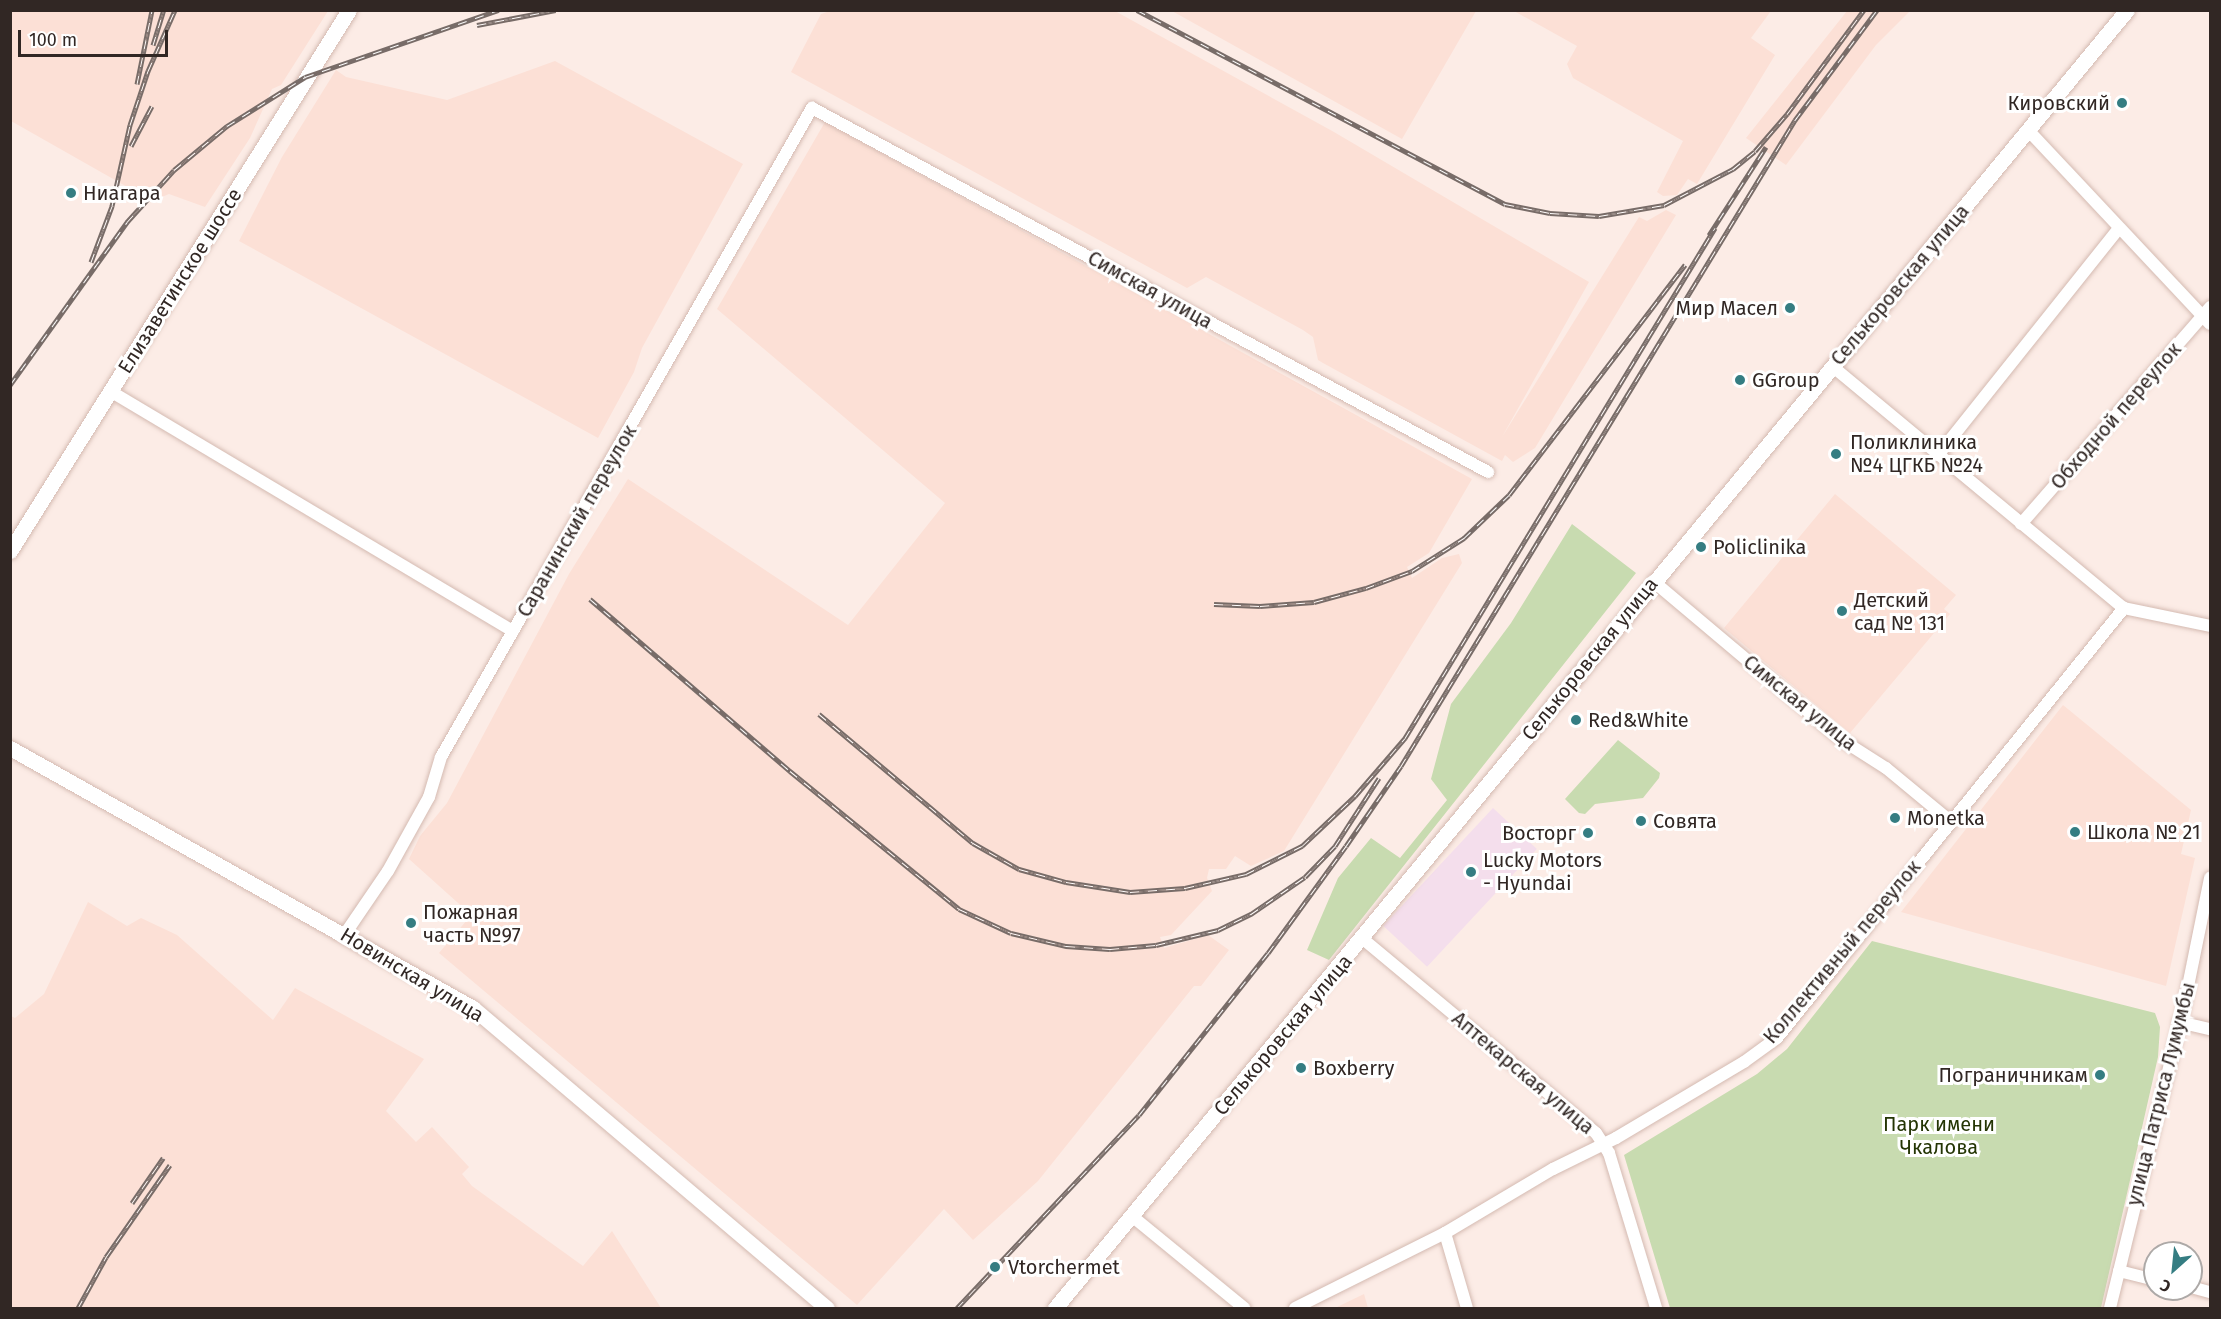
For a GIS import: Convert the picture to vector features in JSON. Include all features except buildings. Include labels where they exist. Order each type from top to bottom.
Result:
[{"type":"main road","name":"Елизаветинское шоссе","points":[[10,551],[349,10]]},
{"type":"main road","name":"Селькоровская улица","points":[[1055,1308],[1363,939],[1653,581],[2127,10]]},
{"type":"main road","name":"Новинская улица","points":[[10,748],[345,934],[473,1008],[827,1308]]},
{"type":"street","name":"Симская улица","points":[[812,108],[1488,472]]},
{"type":"street","name":"Саранинский переулок","points":[[345,934],[388,871],[424,807],[441,757],[812,108]]},
{"type":"street","points":[[2028,130],[2120,228],[2208,316]]},
{"type":"street","points":[[1938,455],[2120,228]]},
{"type":"street","name":"Обходной переулок","points":[[2021,524],[2208,316]]},
{"type":"street","points":[[1832,366],[2124,608],[2211,626]]},
{"type":"street","points":[[110,391],[513,631]]},
{"type":"street","name":"Симская улица","points":[[1653,581],[1833,732],[1886,768],[1950,821]]},
{"type":"street","name":"Коллективный переулок","points":[[1295,1308],[1445,1233],[1744,1062],[1777,1038],[2124,608]]},
{"type":"street","name":"улица Патриса Лумумбы","points":[[2110,1308],[2211,878]]},
{"type":"street","name":"Аптекарская улица","points":[[1363,939],[1604,1143],[1656,1308]]},
{"type":"street","points":[[2179,1022],[2211,1029]]},
{"type":"street","points":[[1133,1216],[1244,1308]]},
{"type":"street","points":[[1445,1233],[1467,1308]]},
{"type":"street","points":[[2119,1271],[2143,1277]]},
{"type":"shaded area","points":[[11,10],[328,11],[281,85],[272,89],[250,138],[205,207],[169,194],[152,201],[11,121]]},
{"type":"shaded area","points":[[833,10],[1115,11],[1334,132],[1589,282],[1502,437],[1639,217],[1647,221],[1666,210],[1676,215],[1535,448],[1513,462],[1505,455],[1502,461],[1318,360],[1313,337],[1303,330],[1206,277],[1187,288],[791,72],[821,14]]},
{"type":"shaded area","points":[[1172,11],[1476,11],[1402,139]]},
{"type":"shaded area","points":[[1514,11],[1771,11],[1751,38],[1775,55],[1697,184],[1688,179],[1677,195],[1663,196],[1657,192],[1683,141],[1573,78],[1567,64],[1577,46]]},
{"type":"shaded area","points":[[1847,11],[1910,11],[1876,45],[1786,165],[1746,138]]},
{"type":"shaded area","points":[[555,61],[743,164],[642,348],[634,372],[598,438],[239,241],[282,157],[336,70],[346,77],[447,100]]},
{"type":"shaded area","points":[[825,122],[1472,479],[1429,553],[1407,567],[1412,578],[1442,558],[1459,554],[1462,563],[1284,851],[1251,866],[1235,856],[1226,869],[1209,869],[1207,878],[1212,891],[1171,935],[1160,937],[1164,948],[1208,935],[1229,950],[1201,986],[1194,986],[1038,1181],[973,1240],[944,1209],[857,1305],[439,953],[467,920],[467,911],[409,859],[420,836],[447,803],[569,574],[628,479],[848,625],[945,503],[717,309]]},
{"type":"shaded area","name":"Детский сад № 131","points":[[1835,494],[1956,595],[1944,609],[1950,614],[1850,733],[1724,628]]},
{"type":"shaded area","name":"Школа № 21","points":[[2063,705],[2191,810],[2181,854],[2195,858],[2166,986],[1901,912]]},
{"type":"shaded area","points":[[1493,808],[1537,849],[1427,967],[1383,926]]},
{"type":"shaded area","points":[[88,902],[127,926],[141,918],[177,935],[273,1020],[295,988],[424,1059],[386,1111],[416,1142],[432,1127],[469,1167],[462,1174],[472,1186],[583,1266],[612,1231],[661,1308],[11,1308],[11,1016],[15,1018],[44,994]]},
{"type":"shaded area","points":[[1364,1294],[1368,1308],[1335,1308]]},
{"type":"green space","points":[[1572,524],[1636,573],[1329,960],[1307,950],[1338,878],[1371,838],[1400,858],[1447,800],[1431,779],[1451,704],[1511,623]]},
{"type":"green space","points":[[1618,740],[1660,773],[1659,778],[1643,798],[1595,804],[1585,814],[1579,813],[1565,799]]},
{"type":"green space","name":"Парк имени Чкалова","points":[[1872,941],[2155,1013],[2160,1027],[2158,1057],[2101,1308],[1670,1308],[1624,1155],[1757,1074],[1787,1049]]},
{"type":"railway","points":[[137,84],[152,10]]},
{"type":"railway","points":[[153,45],[164,10]]},
{"type":"railway","points":[[91,262],[112,206],[130,125],[148,71],[175,10]]},
{"type":"railway","points":[[10,385],[127,222],[174,170],[227,126],[305,77],[499,10]]},
{"type":"railway","points":[[477,25],[556,10]]},
{"type":"railway","points":[[1137,10],[1505,204],[1550,213],[1599,216],[1664,205],[1733,169],[1755,151],[1787,114],[1864,10]]},
{"type":"railway","points":[[957,1308],[1139,1115],[1268,953],[1346,846],[1401,766],[1795,120],[1877,10]]},
{"type":"railway","points":[[131,146],[152,106]]},
{"type":"railway","points":[[1709,235],[1766,147]]},
{"type":"railway","points":[[819,714],[973,843],[1019,869],[1066,882],[1130,892],[1185,888],[1246,874],[1302,846],[1355,796],[1405,738],[1715,228]]},
{"type":"railway","points":[[1214,604],[1260,606],[1314,602],[1366,588],[1412,571],[1464,538],[1509,495],[1685,265]]},
{"type":"railway","points":[[590,599],[790,771],[959,909],[1011,933],[1066,946],[1110,949],[1156,945],[1218,930],[1251,914],[1305,877],[1335,846],[1379,778]]},
{"type":"railway","points":[[132,1203],[163,1158]]},
{"type":"railway","points":[[78,1308],[106,1257],[170,1165]]},
{"type":"place","name":"Кировский","points":[[2122,103]]},
{"type":"place","name":"Ниагара","points":[[71,193]]},
{"type":"place","name":"Мир Масел","points":[[1790,308]]},
{"type":"place","name":"GGroup","points":[[1740,380]]},
{"type":"place","name":"Поликлиника №4 ЦГКБ №24","points":[[1836,454]]},
{"type":"place","name":"Policlinika","points":[[1701,547]]},
{"type":"place","name":"Детский сад № 131","points":[[1842,611]]},
{"type":"place","name":"Red&White","points":[[1576,720]]},
{"type":"place","name":"Monetka","points":[[1895,818]]},
{"type":"place","name":"Совята","points":[[1641,821]]},
{"type":"place","name":"Школа № 21","points":[[2075,832]]},
{"type":"place","name":"Восторг","points":[[1588,833]]},
{"type":"place","name":"Lucky Motors - Hyundai","points":[[1471,872]]},
{"type":"place","name":"Пожарная часть №97","points":[[411,923]]},
{"type":"place","name":"Boxberry","points":[[1301,1068]]},
{"type":"place","name":"Пограничникам","points":[[2100,1075]]},
{"type":"place","name":"Vtorchermet","points":[[995,1267]]}]
